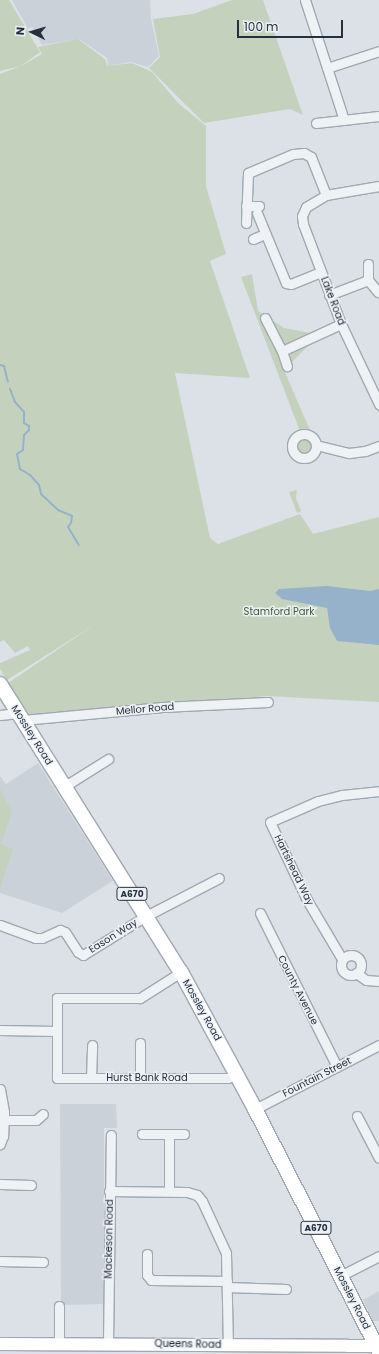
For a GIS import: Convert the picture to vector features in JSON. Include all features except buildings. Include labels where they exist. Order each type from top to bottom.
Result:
[{"type":"main road","name":"Mossley Road","points":[[0,684],[181,972],[237,1074],[378,1347]]},
{"type":"main road","name":"Queens Road","points":[[0,1344],[108,1343],[378,1347]]},
{"type":"street","points":[[309,1],[344,120]]},
{"type":"street","points":[[328,68],[379,51]]},
{"type":"street","points":[[316,123],[379,116]]},
{"type":"street","points":[[246,224],[248,173],[296,153],[307,154],[314,160],[326,195],[379,186]]},
{"type":"street","name":"Lake Road","points":[[326,195],[317,199],[304,209],[302,220],[341,324],[379,404]]},
{"type":"street","points":[[246,206],[258,209],[265,234],[286,283],[291,284],[321,272]]},
{"type":"street","points":[[253,239],[265,234]]},
{"type":"street","points":[[368,264],[368,280],[378,292]]},
{"type":"street","points":[[329,295],[368,280]]},
{"type":"street","points":[[265,318],[282,351],[287,366]]},
{"type":"street","points":[[282,351],[341,324]]},
{"type":"street","points":[[316,445],[349,452],[366,451],[379,446]]},
{"type":"street","name":"Mellor Road","points":[[0,715],[21,717],[162,707],[268,702]]},
{"type":"street","points":[[65,786],[108,759]]},
{"type":"street","name":"Hartshead Way","points":[[342,959],[304,895],[270,822],[342,794],[379,792]]},
{"type":"street","points":[[146,916],[219,878]]},
{"type":"street","name":"County Avenue","points":[[260,912],[337,1067]]},
{"type":"street","name":"Eason Way","points":[[0,925],[35,938],[46,937],[60,930],[65,932],[78,952],[84,955],[146,916]]},
{"type":"street","points":[[349,954],[359,958],[361,964],[356,973],[350,975],[344,972],[340,966],[342,959],[349,954]]},
{"type":"street","points":[[0,1030],[56,1031],[57,998],[140,998],[181,972]]},
{"type":"street","points":[[356,973],[366,980],[379,981]]},
{"type":"street","name":"Hurst Bank Road","points":[[56,1031],[57,1078],[228,1078],[237,1074]]},
{"type":"street","points":[[140,1043],[140,1078]]},
{"type":"street","points":[[92,1044],[92,1078]]},
{"type":"street","name":"Fountain Street","points":[[255,1109],[379,1045]]},
{"type":"street","points":[[0,1089],[3,1120],[0,1144]]},
{"type":"street","points":[[3,1120],[36,1120],[43,1114]]},
{"type":"street","points":[[357,1116],[379,1158]]},
{"type":"street","points":[[142,1134],[184,1134]]},
{"type":"street","points":[[169,1134],[169,1191]]},
{"type":"street","name":"Mackeson Road","points":[[108,1343],[111,1135]]},
{"type":"street","points":[[0,1184],[31,1185]]},
{"type":"street","points":[[110,1191],[187,1192],[197,1195],[202,1200],[226,1253],[228,1345]]},
{"type":"street","points":[[147,1254],[147,1276],[151,1280],[286,1289]]},
{"type":"street","points":[[340,1276],[379,1256]]},
{"type":"street","points":[[0,1261],[43,1262]]},
{"type":"street","points":[[59,1306],[59,1344]]},
{"type":"shaded area","points":[[12,0],[150,0],[151,19],[159,56],[148,67],[131,62],[108,66],[107,58],[79,39],[42,45],[32,27],[28,29]]},
{"type":"shaded area","points":[[38,763],[113,881],[62,913],[0,893],[0,776],[6,784]]},
{"type":"shaded area","points":[[60,1104],[116,1104],[117,1128],[104,1128],[104,1304],[61,1305]]},
{"type":"shaded area","points":[[379,1291],[379,1321],[373,1321],[363,1300]]},
{"type":"green space","points":[[0,0],[9,0],[40,52],[21,66],[0,71]]},
{"type":"green space","points":[[232,0],[263,0],[303,115],[290,109],[204,123],[149,68],[160,57],[153,19],[193,14]]},
{"type":"green space","name":"Stamford Park","points":[[78,39],[105,59],[107,66],[132,63],[152,72],[178,103],[206,126],[206,186],[226,254],[210,261],[250,378],[175,373],[210,538],[218,544],[300,514],[313,534],[379,517],[379,702],[266,696],[30,719],[8,683],[94,625],[7,680],[0,669],[0,663],[30,650],[28,646],[15,653],[4,640],[0,642],[0,74],[23,65],[42,54],[38,47]]},
{"type":"green space","points":[[252,274],[258,311],[284,328],[311,333],[315,339],[284,370],[315,442],[314,452],[308,457],[297,456],[292,448],[293,441],[301,434],[241,277]]},
{"type":"green space","points":[[297,490],[296,498],[301,511],[297,513],[289,492]]},
{"type":"green space","points":[[0,789],[12,812],[1,844],[13,849],[0,889]]},
{"type":"water","points":[[327,586],[370,591],[379,589],[379,645],[337,641],[330,628],[327,608],[282,599],[275,593],[279,589]]},
{"type":"waterway","points":[[0,365],[4,366],[8,382]]},
{"type":"waterway","points":[[10,389],[15,402],[24,412],[24,423],[29,426],[29,430],[24,435],[23,450],[17,454],[20,469],[30,475],[39,485],[41,494],[58,510],[72,516],[71,523],[68,527],[79,545]]}]
